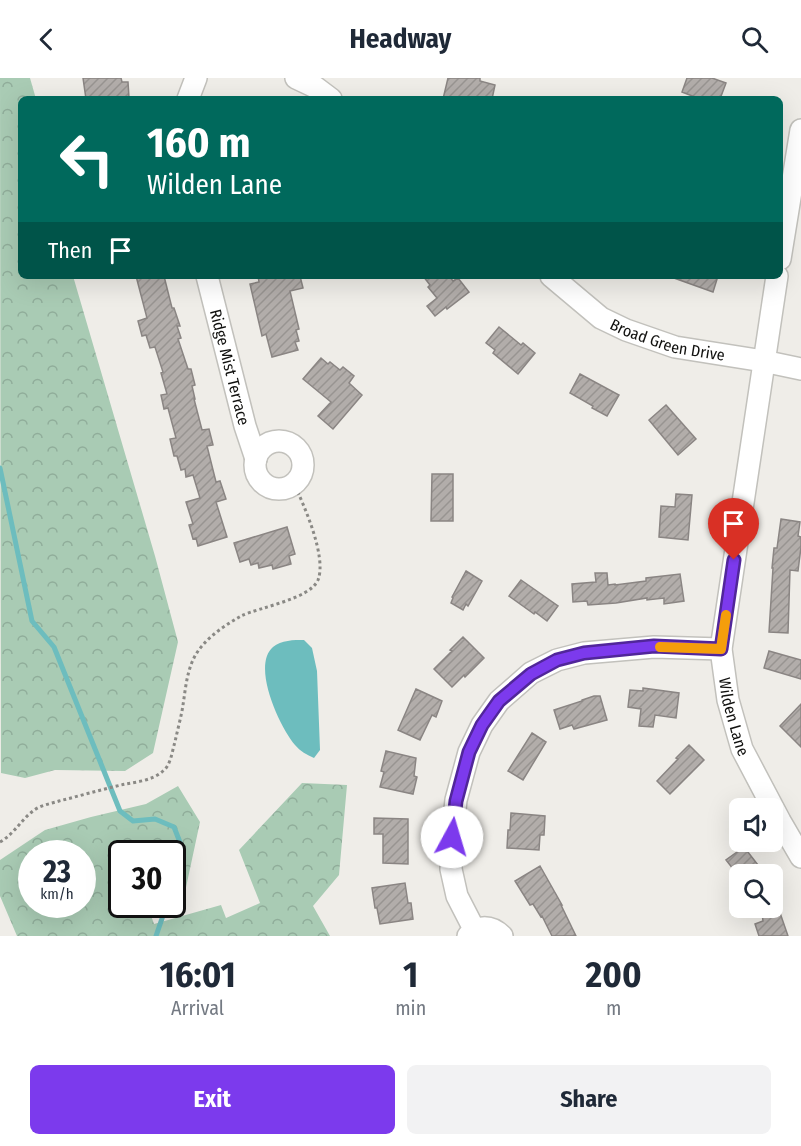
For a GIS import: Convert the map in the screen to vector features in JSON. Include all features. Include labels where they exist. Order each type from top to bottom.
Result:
[{"type":"street","points":[[189,96],[196,78]]},
{"type":"street","points":[[296,78],[327,96]]},
{"type":"street","points":[[783,241],[801,130]]},
{"type":"street","name":"Ridge Mist Terrace","points":[[208,279],[245,426],[256,459],[256,474],[266,486],[280,489],[294,484],[302,472],[303,464],[297,450],[292,445],[278,441],[264,447],[256,459]]},
{"type":"street","name":"Broad Green Drive","points":[[555,279],[601,318],[626,330],[675,347],[801,369]]},
{"type":"street","name":"Wilden Lane","points":[[777,279],[721,649],[728,700],[742,749],[801,856]]},
{"type":"street","points":[[501,936],[488,927],[481,927],[471,933],[457,896],[451,869],[456,801],[469,752],[482,725],[499,701],[531,674],[557,660],[584,653],[654,646],[721,649]]},
{"type":"path","points":[[0,842],[35,809],[155,777],[166,769],[176,735],[189,670],[201,647],[210,637],[240,617],[306,592],[315,585],[319,578],[319,558],[310,520],[294,484]]},
{"type":"green space","points":[[0,78],[30,78],[35,96],[18,96],[18,279],[74,279],[178,642],[153,753],[125,771],[55,770],[25,778],[1,773]]},
{"type":"green space","points":[[302,783],[347,785],[339,875],[313,906],[330,936],[17,936],[0,896],[0,860],[18,848],[18,918],[96,918],[96,840],[30,840],[45,830],[146,804],[178,786],[200,822],[186,887],[186,840],[108,840],[108,918],[152,918],[154,924],[175,918],[186,918],[186,915],[221,905],[226,918],[260,903],[239,850]]},
{"type":"water","points":[[304,640],[312,648],[317,671],[320,750],[314,758],[297,747],[282,725],[266,682],[267,656],[273,647],[288,641]]},
{"type":"building","points":[[83,78],[121,78],[122,82],[128,82],[129,96],[86,96]]},
{"type":"building","points":[[448,78],[480,78],[480,81],[495,85],[493,96],[444,96]]},
{"type":"building","points":[[687,78],[712,78],[726,83],[721,96],[692,96],[682,92]]},
{"type":"building","points":[[137,279],[165,279],[172,308],[174,308],[180,326],[177,326],[181,338],[178,339],[195,385],[192,386],[194,399],[202,430],[209,429],[213,445],[207,446],[216,482],[220,481],[226,499],[216,502],[227,537],[198,546],[196,538],[193,539],[189,525],[193,524],[186,502],[200,498],[193,475],[186,477],[185,469],[181,470],[177,456],[174,456],[170,439],[176,438],[168,408],[164,409],[161,395],[167,394],[161,373],[163,372],[155,347],[150,348],[146,335],[142,336],[138,321],[147,318]]},
{"type":"building","points":[[258,279],[301,279],[303,288],[290,291],[299,329],[296,330],[299,341],[295,342],[298,350],[272,357],[266,334],[262,336],[250,284],[259,282]]},
{"type":"building","points":[[425,279],[451,279],[453,281],[459,279],[469,292],[435,316],[427,306],[437,298],[428,287],[430,285]]},
{"type":"building","points":[[677,279],[717,279],[713,292]]},
{"type":"building","points":[[499,327],[535,353],[518,374],[493,353],[495,350],[486,343]]},
{"type":"building","points":[[321,358],[340,370],[343,367],[354,376],[349,383],[362,395],[333,429],[318,416],[331,402],[303,379]]},
{"type":"building","points":[[580,374],[619,395],[607,416],[570,393]]},
{"type":"building","points":[[666,405],[696,439],[678,455],[649,420]]},
{"type":"building","points":[[432,474],[453,474],[453,521],[431,521]]},
{"type":"building","points":[[676,494],[692,495],[688,540],[659,537],[661,506],[675,507]]},
{"type":"building","points":[[781,519],[800,522],[798,536],[801,537],[798,571],[790,570],[788,633],[769,632],[774,548],[777,548]]},
{"type":"building","points":[[287,527],[295,554],[289,556],[291,564],[273,569],[272,565],[259,568],[258,563],[251,565],[249,559],[240,562],[234,543]]},
{"type":"building","points":[[466,571],[482,581],[468,606],[466,604],[463,610],[451,603]]},
{"type":"building","points":[[595,573],[607,573],[608,585],[680,574],[684,601],[664,604],[664,598],[647,600],[647,598],[588,605],[587,601],[573,602],[572,584],[596,582]]},
{"type":"building","points":[[521,580],[558,606],[547,621],[509,596]]},
{"type":"building","points":[[463,637],[484,658],[452,687],[434,669]]},
{"type":"building","points":[[769,651],[801,660],[801,679],[764,668]]},
{"type":"building","points":[[643,688],[679,693],[676,718],[655,715],[653,727],[639,726],[641,709],[628,707],[630,690],[643,691]]},
{"type":"building","points":[[416,689],[442,701],[436,717],[432,715],[420,740],[398,730]]},
{"type":"building","points":[[600,696],[607,720],[574,729],[572,725],[560,729],[554,710]]},
{"type":"building","points":[[801,704],[801,747],[780,726]]},
{"type":"building","points":[[532,733],[546,742],[523,780],[508,771]]},
{"type":"building","points":[[689,745],[704,760],[670,794],[657,781]]},
{"type":"building","points":[[386,751],[416,758],[414,776],[417,777],[413,794],[380,787]]},
{"type":"building","points":[[511,813],[545,816],[544,835],[540,835],[539,850],[507,848]]},
{"type":"building","points":[[374,818],[408,819],[408,864],[383,863],[383,834],[374,834]]},
{"type":"building","points":[[737,852],[748,852],[757,864],[729,864],[726,860]]},
{"type":"building","points":[[540,866],[576,936],[552,936],[542,916],[533,904],[530,905],[515,881]]},
{"type":"building","points":[[405,883],[413,919],[380,924],[372,888]]},
{"type":"building","points":[[763,918],[782,918],[788,936],[759,936],[755,924],[763,921]]},
{"type":"waterway","points":[[0,468],[32,621],[54,647],[120,811],[133,821],[155,819],[174,827],[179,840]]},
{"type":"waterway","points":[[156,936],[162,918]]},
{"type":"slow traffic","points":[[660,647],[721,649],[726,615]]},
{"type":"route","points":[[452,837],[456,801],[469,752],[482,725],[499,701],[531,674],[557,660],[584,653],[654,646],[721,649],[734,560]]}]
